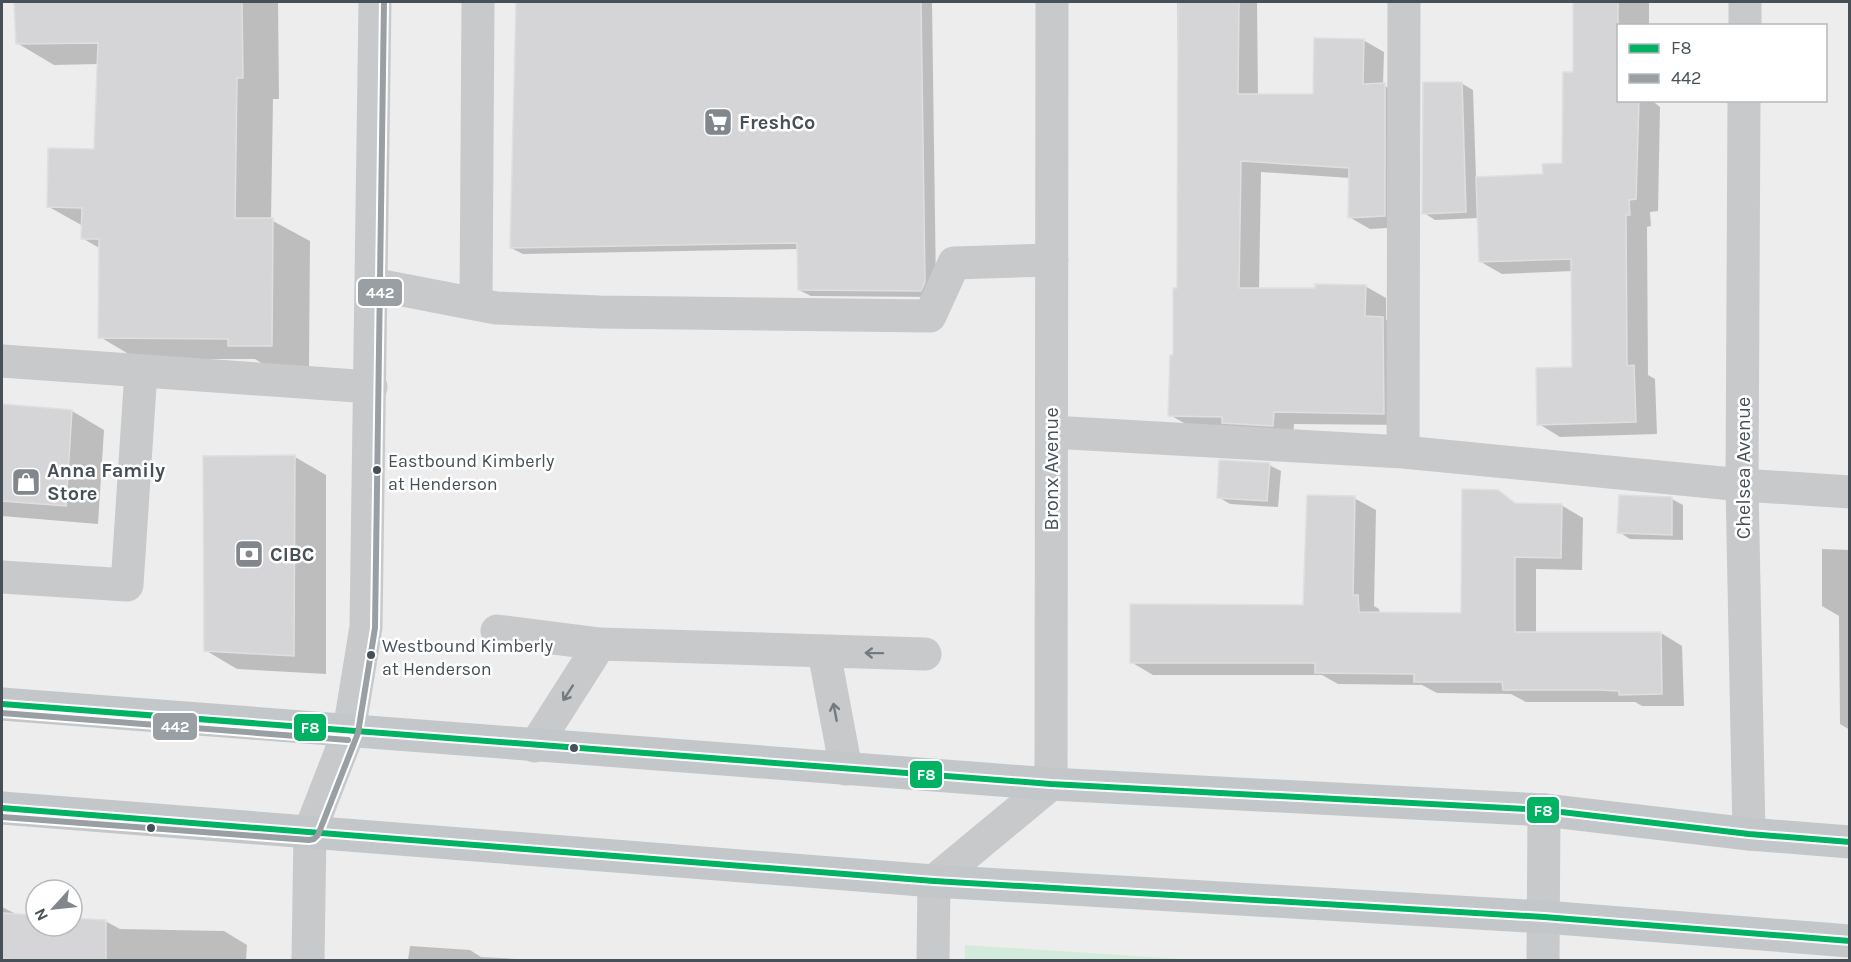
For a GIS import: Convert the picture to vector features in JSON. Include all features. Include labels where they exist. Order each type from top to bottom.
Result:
[{"type":"main road","points":[[2,704],[1051,784],[1544,810],[1749,834],[1850,842]]},
{"type":"main road","points":[[2,808],[934,881],[1544,917],[1850,941]]},
{"type":"street","points":[[308,960],[310,831],[349,731],[366,627],[375,2]]},
{"type":"street","points":[[476,304],[478,2]]},
{"type":"street","name":"Bronx Avenue","points":[[1051,784],[1052,2]]},
{"type":"street","points":[[1403,452],[1404,2]]},
{"type":"street","points":[[1745,2],[1745,24]]},
{"type":"street","name":"Chelsea Avenue","points":[[1744,102],[1742,484],[1749,834]]},
{"type":"street","points":[[372,284],[496,308],[600,312],[930,316],[954,263],[1052,260]]},
{"type":"street","points":[[2,361],[371,387]]},
{"type":"street","points":[[2,577],[128,585],[141,371]]},
{"type":"street","points":[[1052,432],[1403,452],[1850,492]]},
{"type":"street","points":[[496,631],[600,644],[925,654]]},
{"type":"street","points":[[535,746],[600,644]]},
{"type":"street","points":[[824,652],[846,769]]},
{"type":"street","points":[[933,960],[934,881],[1051,784]]},
{"type":"street","points":[[1543,960],[1544,810]]},
{"type":"green space","points":[[965,945],[1197,960],[965,960]]},
{"type":"building","points":[[14,2],[242,2],[243,78],[237,78],[235,218],[273,218],[272,346],[228,346],[228,339],[98,338],[99,239],[81,239],[82,208],[47,207],[48,148],[94,149],[98,43],[16,44]]},
{"type":"building","name":"FreshCo","points":[[516,2],[921,2],[925,282],[921,291],[798,290],[797,243],[510,248]]},
{"type":"building","points":[[1178,2],[1239,2],[1238,94],[1313,94],[1314,38],[1364,39],[1363,84],[1385,83],[1385,216],[1348,218],[1349,168],[1241,161],[1239,288],[1315,288],[1315,284],[1366,285],[1365,316],[1383,317],[1384,414],[1274,412],[1273,426],[1222,423],[1222,417],[1168,416],[1170,355],[1173,355],[1173,288],[1177,288]]},
{"type":"building","points":[[1573,2],[1618,2],[1617,102],[1639,102],[1636,199],[1629,200],[1630,215],[1626,215],[1627,366],[1634,365],[1636,422],[1537,425],[1536,368],[1572,367],[1571,259],[1479,262],[1476,177],[1543,174],[1542,164],[1562,163],[1563,72],[1573,72]]},
{"type":"building","points":[[1423,82],[1462,82],[1466,212],[1422,214]]},
{"type":"building","points":[[2,404],[72,410],[66,506],[2,501]]},
{"type":"building","name":"CIBC","points":[[295,455],[294,656],[204,651],[203,456]]},
{"type":"building","points":[[1219,460],[1270,463],[1267,501],[1217,498]]},
{"type":"building","points":[[1462,489],[1498,490],[1515,503],[1562,504],[1561,558],[1515,557],[1515,632],[1661,632],[1662,694],[1619,695],[1619,691],[1599,690],[1503,690],[1502,682],[1414,682],[1414,674],[1315,673],[1315,663],[1130,663],[1130,604],[1303,605],[1307,495],[1355,496],[1353,595],[1358,595],[1359,612],[1461,613]]},
{"type":"building","points":[[1619,495],[1672,497],[1672,535],[1617,533]]},
{"type":"building","points":[[2,913],[24,914],[24,938],[84,938],[84,919],[106,920],[106,960],[2,960]]},
{"type":"transit line","name":"442","points":[[2,817],[309,840],[318,835],[358,733],[375,628],[384,2]]},
{"type":"transit line","name":"F8","points":[[2,704],[1051,784],[1544,810],[1749,834],[1850,842]]},
{"type":"transit line","name":"442","points":[[2,713],[348,740]]},
{"type":"transit line","name":"F8","points":[[2,808],[934,881],[1544,917],[1850,941]]},
{"type":"place","name":"FreshCo","points":[[718,122]]},
{"type":"place","name":"Eastbound Kimberly at Henderson","points":[[377,470]]},
{"type":"place","name":"Anna Family Store","points":[[26,482]]},
{"type":"place","name":"CIBC","points":[[249,554]]},
{"type":"place","name":"Westbound Kimberly at Henderson","points":[[371,655]]}]
